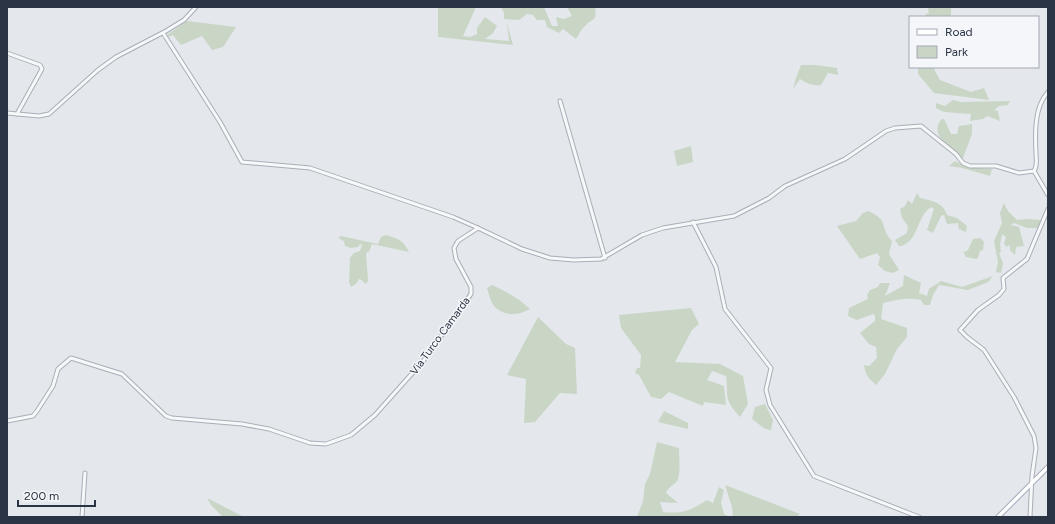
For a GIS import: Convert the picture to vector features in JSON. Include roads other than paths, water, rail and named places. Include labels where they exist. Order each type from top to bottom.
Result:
[{"type":"main road","points":[[998,517],[1048,467]]},
{"type":"street","points":[[7,113],[44,115],[54,110],[98,70],[116,57],[163,33],[184,20],[196,7]]},
{"type":"street","points":[[163,33],[220,122],[242,162],[310,168],[453,217],[522,249],[550,258],[574,260],[601,259],[642,235],[669,226],[734,216],[769,198],[785,186],[845,159],[886,131],[895,128],[921,126],[956,154],[966,165],[996,166],[1019,173],[1034,171]]},
{"type":"street","points":[[7,53],[40,64],[42,69],[17,114]]},
{"type":"street","points":[[1034,171],[1037,166],[1037,118],[1042,101],[1048,92]]},
{"type":"street","points":[[560,101],[605,258]]},
{"type":"street","points":[[1034,171],[1048,195]]},
{"type":"street","points":[[1030,517],[1031,484],[1036,448],[1031,427],[984,350],[960,330],[978,310],[999,296],[1004,289],[1003,278],[1028,259],[1048,209]]},
{"type":"street","points":[[693,222],[716,267],[725,309],[771,368],[766,390],[770,405],[814,476],[919,517]]},
{"type":"street","name":"Via Turco Camarda","points":[[7,421],[33,416],[53,386],[58,369],[71,358],[122,374],[166,416],[172,418],[242,424],[269,430],[310,443],[329,443],[357,431],[375,415],[424,360],[471,294],[471,287],[456,259],[454,248],[458,241],[478,228]]},
{"type":"street","points":[[82,517],[85,473]]}]
